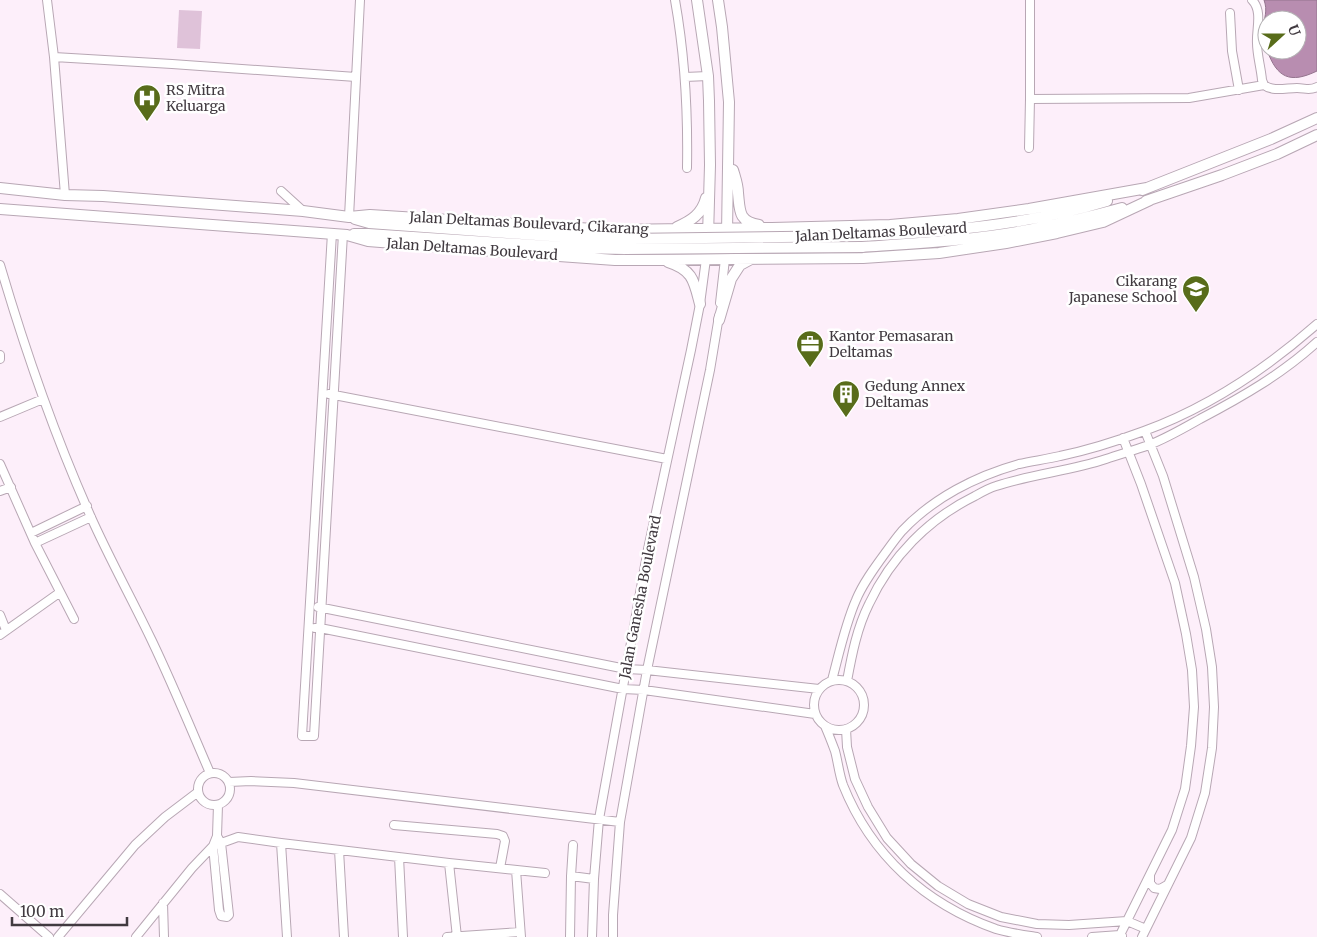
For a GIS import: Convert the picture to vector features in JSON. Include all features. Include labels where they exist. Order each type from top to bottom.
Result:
[{"type":"main road","points":[[697,0],[708,76],[710,165],[706,259],[863,258],[939,253],[1006,244],[1057,234],[1103,222],[1150,200]]},
{"type":"main road","points":[[718,0],[729,102],[728,229],[725,259]]},
{"type":"main road","name":"Jalan Deltamas Boulevard","points":[[862,242],[1030,219],[1092,205],[1147,188],[1271,140],[1317,118]]},
{"type":"main road","name":"Jalan Deltamas Boulevard","points":[[0,208],[345,234],[578,248],[625,244],[922,243],[1032,230],[1150,200],[1222,176],[1317,135]]},
{"type":"main road","points":[[729,157],[738,191],[739,208],[742,217],[750,224],[772,228]]},
{"type":"main road","name":"Jalan Deltamas Boulevard, Cikarang","points":[[0,188],[65,195],[103,196],[303,211],[349,217],[370,215],[610,230],[890,226],[958,219],[1147,188]]},
{"type":"main road","points":[[671,229],[688,223],[696,216],[704,205],[708,190]]},
{"type":"main road","name":"Jalan Deltamas Boulevard","points":[[349,217],[369,223],[578,238],[625,244]]},
{"type":"main road","name":"Jalan Deltamas Boulevard","points":[[345,234],[368,242],[606,259],[706,259]]},
{"type":"main road","points":[[719,320],[730,279],[740,265],[752,259]]},
{"type":"main road","points":[[658,260],[679,266],[688,272],[695,283],[700,304]]},
{"type":"street","points":[[48,0],[65,195]]},
{"type":"street","points":[[349,217],[360,0]]},
{"type":"street","points":[[675,0],[685,77],[688,122],[687,168]]},
{"type":"street","points":[[1030,0],[1030,148]]},
{"type":"street","points":[[1252,0],[1258,13],[1257,43],[1264,85],[1274,89],[1298,88],[1309,90],[1317,87]]},
{"type":"street","points":[[1230,13],[1232,51],[1239,90]]},
{"type":"street","points":[[54,57],[356,77]]},
{"type":"street","points":[[685,77],[708,76]]},
{"type":"street","points":[[1030,99],[1189,98],[1264,85]]},
{"type":"street","points":[[281,191],[303,211]]},
{"type":"street","points":[[332,233],[302,736],[314,736],[345,234]]},
{"type":"street","name":"Jalan Ganesha Boulevard","points":[[592,937],[599,819],[648,549],[700,304],[706,259]]},
{"type":"street","name":"Jalan Ganesha Boulevard","points":[[613,937],[620,822],[647,670],[708,380],[719,320],[725,259]]},
{"type":"street","points":[[0,265],[43,399],[91,517],[153,644],[210,774]]},
{"type":"street","points":[[832,680],[856,600],[875,566],[902,531],[929,507],[956,490],[988,474],[1020,464],[1099,446],[1181,415],[1227,390],[1261,368],[1317,324]]},
{"type":"street","points":[[847,680],[856,639],[868,605],[885,573],[912,540],[937,518],[962,502],[994,487],[1025,477],[1104,460],[1151,444],[1233,402],[1269,380],[1307,352],[1317,342]]},
{"type":"street","points":[[322,394],[334,394],[667,459]]},
{"type":"street","points":[[0,417],[43,399]]},
{"type":"street","points":[[846,729],[847,747],[855,778],[868,807],[887,838],[911,864],[938,886],[968,904],[1001,917],[1037,924],[1069,925],[1127,921],[1144,933],[1191,838],[1205,794],[1212,748],[1214,707],[1212,667],[1196,585],[1163,476],[1145,430]]},
{"type":"street","points":[[1089,924],[1091,937],[1121,936],[1172,830],[1185,789],[1194,707],[1192,670],[1186,634],[1174,584],[1141,484],[1123,438]]},
{"type":"street","points":[[0,464],[35,543],[74,619]]},
{"type":"street","points":[[0,491],[11,487]]},
{"type":"street","points":[[31,533],[87,506]]},
{"type":"street","points":[[35,543],[91,517]]},
{"type":"street","points":[[0,615],[3,632],[60,592]]},
{"type":"street","points":[[310,607],[321,607],[626,669],[819,689]]},
{"type":"street","points":[[308,629],[320,628],[623,689],[644,690],[815,714]]},
{"type":"street","points":[[832,680],[847,680],[860,690],[864,700],[864,711],[859,720],[846,729],[835,730],[825,726],[815,714],[813,704],[816,694],[819,689],[832,680]]},
{"type":"street","points":[[825,726],[834,750],[842,783],[856,813],[877,846],[902,873],[930,897],[962,916],[998,930],[1037,937]]},
{"type":"street","points":[[218,773],[224,776],[229,782],[231,789],[229,796],[218,805],[209,805],[202,800],[198,792],[199,784],[203,777],[210,774],[218,773]]},
{"type":"street","points":[[229,782],[294,783],[620,822]]},
{"type":"street","points":[[58,937],[135,845],[165,817],[198,792]]},
{"type":"street","points":[[217,842],[229,915],[227,917],[221,916],[219,913],[217,842],[218,805]]},
{"type":"street","points":[[394,825],[503,836],[505,840],[500,868]]},
{"type":"street","points":[[136,937],[192,868],[217,842],[238,837],[545,873]]},
{"type":"street","points":[[281,843],[287,937]]},
{"type":"street","points":[[570,937],[573,846]]},
{"type":"street","points":[[339,850],[344,937]]},
{"type":"street","points":[[399,857],[403,937]]},
{"type":"street","points":[[449,863],[457,936]]},
{"type":"street","points":[[447,937],[520,934],[516,870]]},
{"type":"street","points":[[1150,874],[1150,883],[1154,888],[1160,889],[1168,884]]},
{"type":"street","points":[[571,876],[594,879]]},
{"type":"street","points":[[0,894],[49,937]]},
{"type":"street","points":[[163,903],[164,937]]},
{"type":"shaded area","points":[[1264,0],[1317,0],[1317,71],[1308,75],[1292,77],[1286,76],[1275,67],[1272,60],[1307,60],[1307,10],[1266,10]]},
{"type":"shaded area","points":[[179,10],[202,11],[200,49],[177,48]]},
{"type":"place","name":"RS Mitra Keluarga","points":[[147,122]]},
{"type":"place","name":"Cikarang Japanese School","points":[[1196,313]]},
{"type":"place","name":"Kantor Pemasaran Deltamas","points":[[810,368]]},
{"type":"place","name":"Gedung Annex Deltamas","points":[[846,418]]}]
